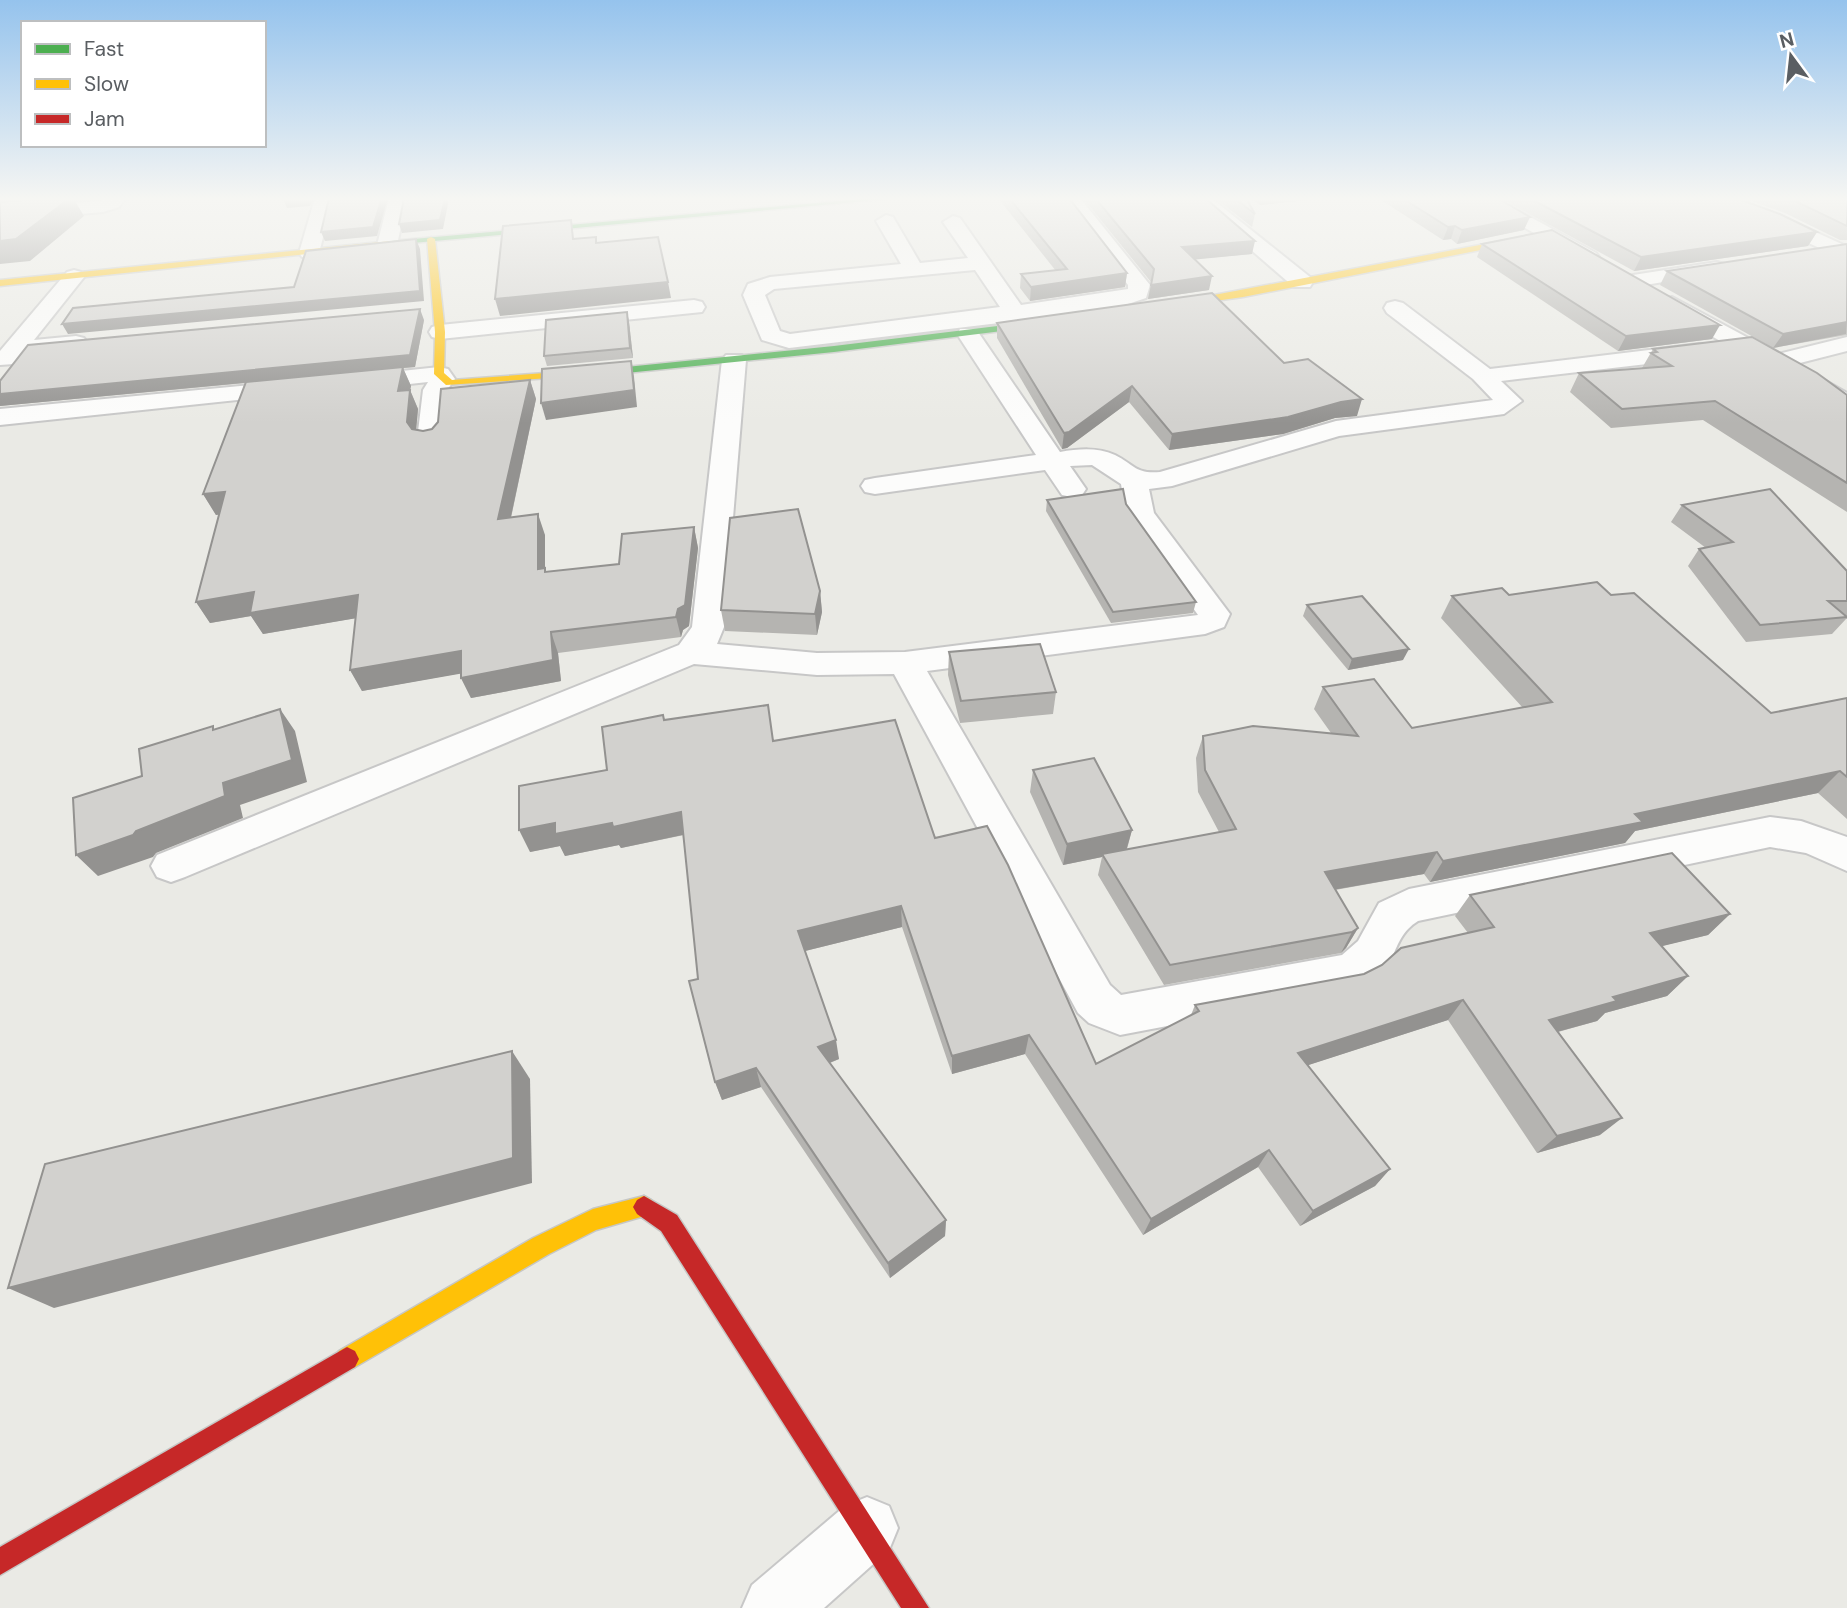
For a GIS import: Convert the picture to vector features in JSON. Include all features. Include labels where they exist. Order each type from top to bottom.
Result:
[{"type":"street","points":[[0,283],[104,273]]},
{"type":"street","points":[[430,440],[435,390],[441,377],[434,273]]},
{"type":"street","points":[[883,273],[770,284],[756,289],[754,295],[770,335],[789,341],[1125,298],[1140,289],[1128,273]]},
{"type":"street","points":[[989,273],[1016,314]]},
{"type":"street","points":[[1291,273],[1302,282]]},
{"type":"street","points":[[0,417],[322,386],[441,377],[450,383],[477,383],[734,360],[968,334],[1242,294],[1348,273]]},
{"type":"street","points":[[1619,273],[1847,402]]},
{"type":"street","points":[[1633,281],[1688,273]]},
{"type":"street","points":[[7,358],[74,276]]},
{"type":"street","points":[[410,312],[439,321],[694,307]]},
{"type":"street","points":[[875,486],[1086,456],[1102,458],[1135,482],[1162,480],[1336,429],[1480,412],[1505,406],[1509,401],[1485,380],[1486,377],[1395,308]]},
{"type":"street","points":[[968,334],[1072,489]]},
{"type":"street","points":[[7,358],[96,341]]},
{"type":"street","points":[[1776,362],[1847,344]]},
{"type":"street","points":[[1486,377],[1746,345]]},
{"type":"street","points":[[171,866],[691,653],[703,640],[708,627],[734,360]]},
{"type":"street","points":[[691,653],[817,664],[905,663],[1178,628],[1213,620],[1214,614],[1140,514],[1135,482]]},
{"type":"street","points":[[905,663],[1094,999],[1105,1009],[1120,1015],[1351,972],[1373,954],[1388,920],[1396,911],[1409,906],[1770,832],[1795,834],[1820,841],[1847,855]]},
{"type":"street","points":[[0,1562],[541,1246],[593,1220],[645,1207],[669,1223],[916,1608]]},
{"type":"street","points":[[775,1608],[867,1528]]},
{"type":"building","points":[[299,273],[419,273],[420,291],[62,324],[73,308],[294,287]]},
{"type":"building","points":[[498,273],[666,273],[668,282],[495,299]]},
{"type":"building","points":[[1030,273],[1127,273],[1031,287],[1021,274]]},
{"type":"building","points":[[1153,273],[1209,273],[1212,276],[1151,285]]},
{"type":"building","points":[[1527,273],[1628,273],[1720,325],[1626,336]]},
{"type":"building","points":[[1671,273],[1847,273],[1847,322],[1783,334]]},
{"type":"building","points":[[1212,293],[1284,363],[1308,359],[1362,399],[1288,417],[1172,434],[1132,386],[1064,433],[997,323]]},
{"type":"building","points":[[420,309],[410,355],[0,394],[0,381],[28,345]]},
{"type":"building","points":[[627,312],[630,348],[544,356],[546,320]]},
{"type":"building","points":[[1752,337],[1817,373],[1847,395],[1847,483],[1715,401],[1622,409],[1579,373],[1672,366],[1651,353],[1657,352],[1653,349]]},
{"type":"building","points":[[631,361],[634,390],[541,403],[542,369]]},
{"type":"building","points":[[403,367],[398,391],[410,390],[407,422],[412,429],[423,431],[432,429],[438,422],[441,389],[530,380],[498,519],[538,514],[538,569],[545,568],[545,572],[619,564],[622,534],[694,527],[685,605],[678,609],[676,617],[551,632],[553,660],[461,678],[461,651],[350,670],[358,595],[250,613],[254,592],[196,602],[225,492],[203,494],[246,382]]},
{"type":"building","points":[[1123,489],[1126,504],[1196,602],[1113,612],[1047,500]]},
{"type":"building","points":[[1770,489],[1847,571],[1847,601],[1828,601],[1847,617],[1760,625],[1699,549],[1733,542],[1682,505]]},
{"type":"building","points":[[798,509],[820,591],[815,614],[721,610],[730,518]]},
{"type":"building","points":[[1597,582],[1611,595],[1634,593],[1771,713],[1847,698],[1847,777],[1840,771],[1635,814],[1643,822],[1443,861],[1437,852],[1325,872],[1358,928],[1352,932],[1170,965],[1102,854],[1236,829],[1205,770],[1203,736],[1253,726],[1358,736],[1323,687],[1374,679],[1412,728],[1552,702],[1452,596],[1502,588],[1509,595]]},
{"type":"building","points":[[1362,596],[1409,649],[1352,659],[1307,605]]},
{"type":"building","points":[[1040,644],[1056,692],[961,701],[949,652]]},
{"type":"building","points":[[768,705],[773,741],[895,720],[935,838],[987,826],[1008,865],[1096,1064],[1199,1011],[1195,1005],[1364,974],[1382,965],[1401,948],[1494,927],[1470,895],[1672,853],[1730,914],[1650,933],[1688,976],[1613,997],[1617,1001],[1549,1020],[1622,1118],[1557,1136],[1463,1000],[1298,1053],[1390,1169],[1313,1211],[1269,1150],[1151,1219],[1029,1035],[952,1056],[901,906],[798,931],[836,1040],[818,1047],[946,1220],[888,1263],[756,1068],[715,1082],[689,981],[698,979],[681,812],[613,827],[612,823],[555,834],[555,823],[519,830],[519,786],[607,770],[602,727],[663,715],[664,720]]},
{"type":"building","points":[[280,709],[292,760],[223,783],[225,796],[136,831],[133,835],[76,855],[73,798],[142,776],[139,749]]},
{"type":"building","points":[[1094,758],[1132,830],[1067,844],[1033,770]]},
{"type":"building","points":[[512,1051],[513,1158],[8,1288],[45,1164]]},
{"type":"traffic: fast","points":[[626,370],[834,349],[1047,323]]},
{"type":"traffic: slow","points":[[0,283],[97,273]]},
{"type":"traffic: slow","points":[[434,273],[440,332],[439,374],[450,383],[626,370]]},
{"type":"traffic: slow","points":[[1165,305],[1243,294],[1350,273]]},
{"type":"traffic: slow","points":[[347,1359],[541,1246],[593,1220],[644,1207]]},
{"type":"traffic: jam","points":[[644,1207],[669,1223],[916,1608]]},
{"type":"traffic: jam","points":[[0,1562],[347,1359]]}]
